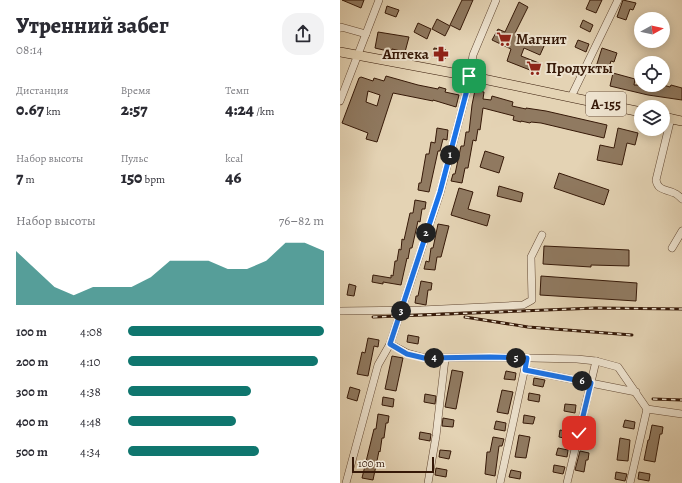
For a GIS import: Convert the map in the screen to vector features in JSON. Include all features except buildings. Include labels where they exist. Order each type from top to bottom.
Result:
[{"type":"main road","name":"А-155","points":[[340,52],[469,76],[634,110]]},
{"type":"main road","points":[[670,118],[682,121]]},
{"type":"street","points":[[340,101],[379,0]]},
{"type":"street","points":[[346,483],[378,365],[390,344],[440,192],[468,86],[473,55],[496,0]]},
{"type":"street","points":[[571,97],[618,0]]},
{"type":"street","points":[[340,28],[366,34]]},
{"type":"street","points":[[664,136],[656,180],[657,184],[660,188],[673,192],[682,199]]},
{"type":"street","points":[[672,248],[682,231]]},
{"type":"street","points":[[340,311],[402,309],[421,310],[523,305],[532,300],[531,257],[542,235]]},
{"type":"street","points":[[390,344],[407,354],[424,358],[445,359],[490,357],[577,359],[596,361],[618,367],[647,409],[630,483]]},
{"type":"street","points":[[500,483],[527,358]]},
{"type":"street","points":[[428,483],[436,436],[445,359]]},
{"type":"street","points":[[567,483],[596,361]]},
{"type":"street","points":[[525,370],[636,392]]},
{"type":"street","points":[[647,409],[682,414]]},
{"type":"railway","points":[[373,317],[596,308],[682,309]]},
{"type":"railway","points":[[465,317],[528,327],[632,335]]},
{"type":"railway","points":[[653,399],[682,400]]},
{"type":"place","name":"Магнит","points":[[504,39]]},
{"type":"place","name":"Аптека","points":[[441,54]]},
{"type":"place","name":"Продукты","points":[[534,68]]},
{"type":"route","points":[[469,76],[468,86],[440,192],[390,344],[407,354],[424,358],[527,358],[525,370],[591,383],[579,433]]}]
